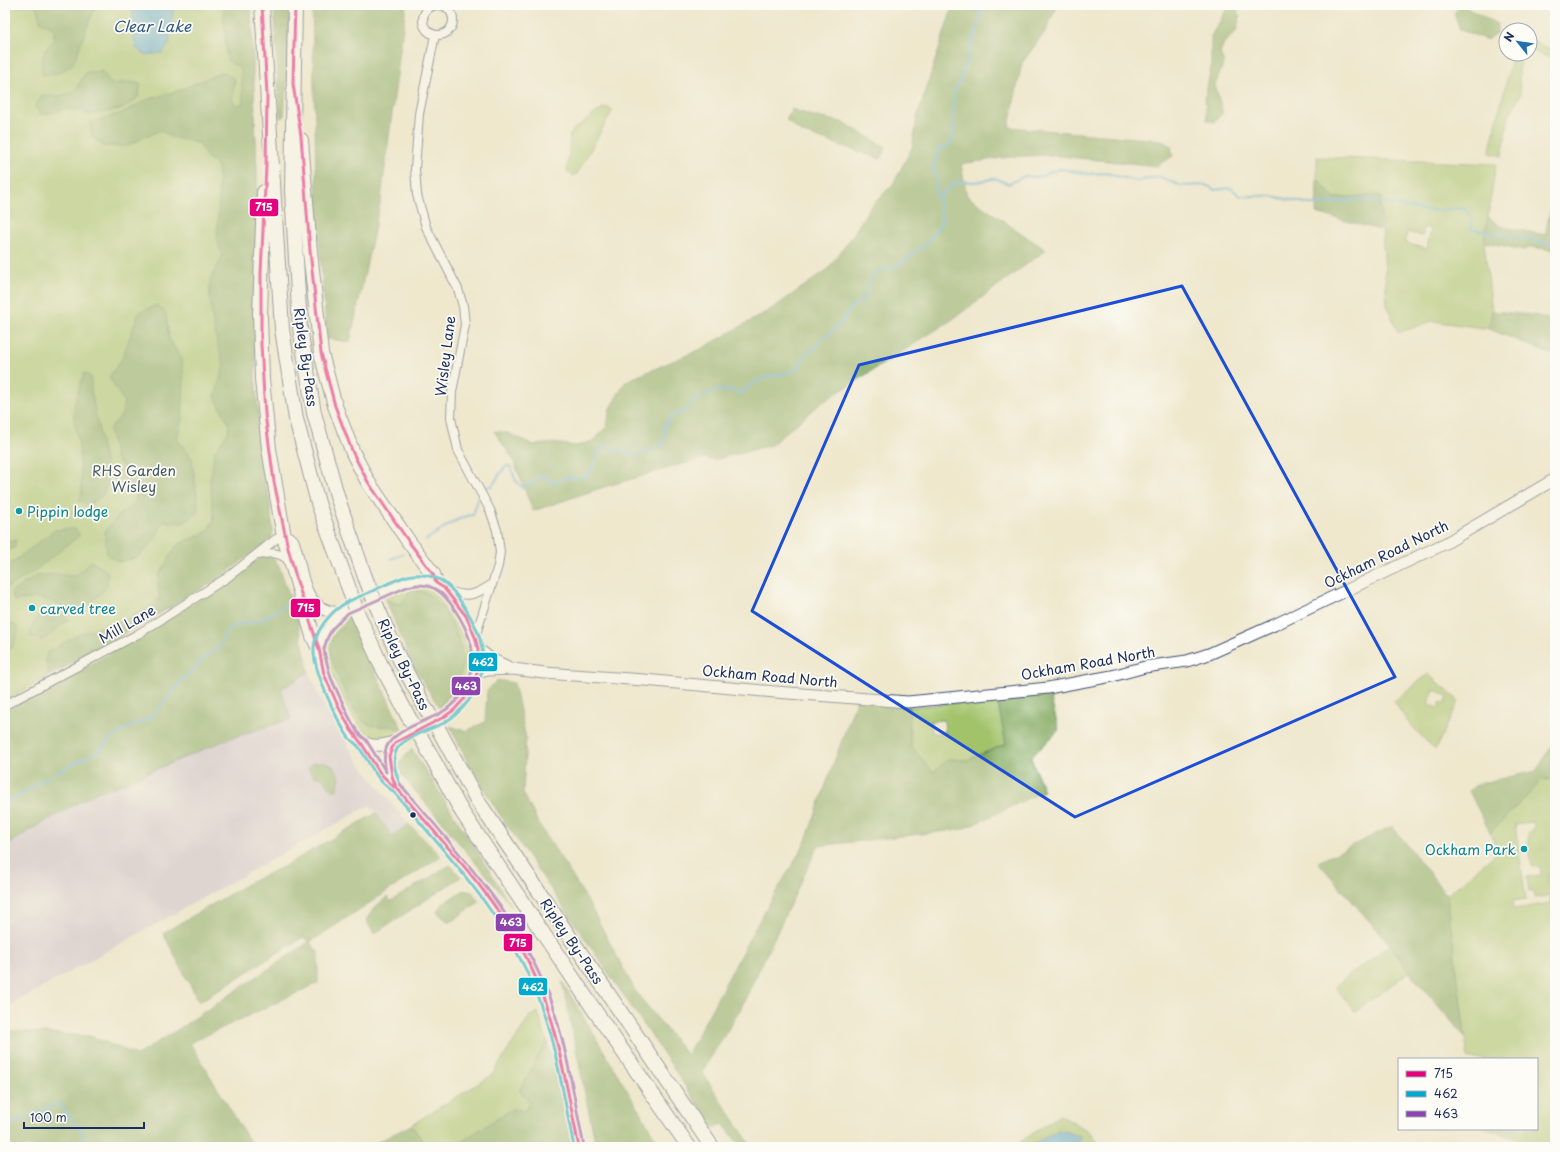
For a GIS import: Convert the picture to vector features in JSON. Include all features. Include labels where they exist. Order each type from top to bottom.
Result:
[{"type":"highway","points":[[262,5],[267,94],[260,315],[262,379],[268,449],[284,537],[313,636],[319,649]]},
{"type":"highway","points":[[295,5],[293,84],[301,136],[310,251],[322,353],[335,406],[351,449],[368,482],[440,586]]},
{"type":"highway","name":"Ripley By-Pass","points":[[293,84],[292,191],[300,328],[306,372],[314,413],[338,499],[364,577],[379,597],[399,658],[477,800],[712,1147]]},
{"type":"highway","name":"Ripley By-Pass","points":[[267,94],[282,329],[296,419],[318,503],[348,586],[347,611],[381,664],[408,716],[462,812],[593,1008],[690,1147]]},
{"type":"main road","name":"Ockham Road North","points":[[477,673],[488,670],[513,669],[545,673],[908,702],[1048,688],[1112,676],[1145,667],[1187,661],[1209,654],[1274,625],[1446,543],[1555,479]]},
{"type":"main road","points":[[284,537],[290,538],[293,541],[300,569],[311,600],[320,609],[326,611],[347,611]]},
{"type":"main road","points":[[379,597],[413,579],[423,579],[440,586],[466,616],[475,637],[478,649],[477,673],[472,686],[464,698],[454,710],[444,717]]},
{"type":"main road","points":[[347,611],[328,626],[319,649],[320,662],[331,691],[354,736],[361,742],[387,782],[396,787]]},
{"type":"main road","name":"Ockham Road North","points":[[478,649],[491,659],[513,669]]},
{"type":"main road","points":[[361,742],[375,745],[387,744],[396,742],[407,736]]},
{"type":"main road","points":[[396,742],[389,756],[392,776],[396,787],[488,898],[518,942],[528,962],[539,987],[556,1036],[578,1147]]},
{"type":"street","points":[[438,5],[446,7],[452,13],[453,21],[450,30],[443,35],[435,35],[424,26],[424,16],[429,8],[438,5]]},
{"type":"street","name":"Wisley Lane","points":[[435,35],[419,114],[415,168],[417,195],[426,227],[458,289],[463,306],[465,325],[452,392],[451,418],[458,450],[490,510],[497,530],[500,552],[498,566],[475,637]]},
{"type":"street","name":"Mill Lane","points":[[5,705],[138,634],[228,578],[276,540],[284,537]]},
{"type":"street","points":[[256,555],[276,553],[284,556],[292,563]]},
{"type":"street","points":[[440,586],[459,595],[471,595],[483,591],[492,584]]},
{"type":"highlighted area","points":[[1182,286],[1395,677],[1075,817],[752,611],[859,365]]},
{"type":"shaded area","points":[[309,672],[321,700],[360,764],[409,824],[392,836],[370,805],[5,1008],[5,847],[33,828],[99,791],[114,787],[231,738],[290,719],[281,689]]},
{"type":"green space","name":"RHS Garden Wisley","points":[[5,5],[251,5],[257,172],[255,375],[263,474],[269,497],[273,532],[171,607],[5,701]]},
{"type":"green space","points":[[35,5],[99,5],[93,12],[73,64],[59,73],[48,75],[42,74],[42,63],[45,51],[54,40],[54,29],[40,21]]},
{"type":"green space","points":[[223,5],[251,5],[259,234],[255,375],[263,474],[269,497],[273,532],[271,539],[218,579],[49,676],[45,658],[48,652],[81,633],[130,618],[160,600],[158,585],[159,575],[177,545],[207,532],[214,519],[210,482],[215,451],[228,433],[229,424],[215,397],[224,364],[215,335],[210,297],[211,279],[222,257],[217,238],[219,199],[218,166],[206,156],[199,143],[171,137],[160,130],[127,146],[103,146],[92,136],[90,123],[122,113],[149,99],[178,91],[222,72],[235,79],[232,100],[236,105],[243,104],[241,69],[227,60]]},
{"type":"green space","points":[[274,5],[290,5],[284,117],[280,118]]},
{"type":"green space","points":[[312,5],[406,5],[381,199],[350,342],[327,339],[317,212]]},
{"type":"green space","points":[[953,5],[1058,5],[1045,32],[1022,63],[1009,127],[1161,140],[1171,146],[1173,156],[1157,166],[1048,155],[1010,157],[961,164],[967,196],[1046,250],[953,319],[820,404],[771,445],[714,460],[704,458],[604,487],[533,511],[513,459],[494,431],[508,433],[534,445],[554,443],[576,446],[592,441],[607,426],[610,408],[626,381],[703,348],[773,308],[827,270],[851,238],[870,207],[893,184],[912,148],[917,117]]},
{"type":"green space","points":[[1229,5],[1241,5],[1237,12],[1240,16],[1236,32],[1224,43],[1220,53],[1224,63],[1215,85],[1223,113],[1214,122],[1207,120],[1205,97],[1211,67],[1211,36]]},
{"type":"green space","points":[[1461,5],[1497,24],[1497,32],[1488,40],[1460,30],[1454,13]]},
{"type":"green space","points":[[1538,44],[1555,51],[1555,60],[1538,53]]},
{"type":"green space","points":[[1511,62],[1520,62],[1519,66],[1520,95],[1509,116],[1502,156],[1489,153]]},
{"type":"green space","points":[[102,71],[111,84],[129,82],[141,84],[138,97],[124,108],[89,115],[80,110],[66,109],[42,115],[35,107],[42,95],[56,97],[75,91],[86,72]]},
{"type":"green space","points":[[603,108],[613,110],[577,174],[572,176],[567,171],[570,134],[574,129]]},
{"type":"green space","points":[[792,109],[813,116],[842,122],[886,147],[881,159],[801,132],[786,120]]},
{"type":"green space","points":[[1317,157],[1496,164],[1484,242],[1492,311],[1489,329],[1432,321],[1398,333],[1387,305],[1380,196],[1334,198],[1317,178]],"holes":[[[1424,227],[1431,229],[1427,249],[1405,243],[1407,232],[1422,236]]]},
{"type":"green space","points":[[1317,178],[1334,198],[1380,195],[1380,230],[1316,213]]},
{"type":"green space","points":[[1555,187],[1555,250],[1531,247],[1524,250],[1484,242],[1488,217],[1500,226],[1545,235]]},
{"type":"green space","points":[[157,305],[166,313],[169,339],[182,359],[184,384],[182,418],[177,439],[192,458],[198,506],[197,513],[183,523],[163,521],[155,541],[136,558],[118,562],[107,554],[105,531],[120,514],[135,503],[137,490],[119,479],[123,467],[116,458],[109,429],[122,415],[124,401],[109,377],[122,359],[139,312]]},
{"type":"green space","points":[[1492,311],[1534,315],[1555,321],[1555,354],[1545,352],[1489,329]]},
{"type":"green space","points":[[84,373],[91,377],[91,390],[109,482],[102,496],[88,505],[79,501],[82,494],[79,445],[74,419],[74,405]]},
{"type":"green space","points":[[75,529],[80,535],[33,572],[5,589],[5,568],[55,530]]},
{"type":"green space","points":[[16,540],[14,548],[5,551],[5,543]]},
{"type":"green space","points":[[262,557],[273,557],[279,566],[296,614],[309,672],[281,689],[291,719],[231,738],[114,787],[99,791],[33,828],[5,847],[5,711],[104,657],[169,619],[232,579]]},
{"type":"green space","points":[[91,561],[108,572],[107,587],[83,610],[77,612],[48,600],[36,598],[14,601],[11,592],[37,576],[54,574],[76,576]]},
{"type":"green space","points":[[412,584],[434,588],[442,594],[465,626],[473,653],[473,666],[470,678],[454,702],[441,713],[441,706],[458,681],[462,659],[460,648],[453,626],[442,606],[400,605],[386,600],[385,595]]},
{"type":"green space","points":[[411,590],[426,593],[440,606],[453,626],[461,649],[462,669],[459,678],[440,709],[414,667],[386,600],[400,605]]},
{"type":"green space","points":[[49,610],[64,614],[69,619],[46,638],[40,640],[30,636],[35,620],[41,614]]},
{"type":"green space","points":[[347,613],[349,617],[343,628],[338,630],[333,639],[331,655],[379,727],[388,726],[402,729],[404,733],[391,737],[373,737],[362,730],[346,706],[332,675],[325,648],[326,639],[330,631],[340,618]]},
{"type":"green space","points":[[349,617],[402,729],[389,726],[374,726],[363,721],[354,709],[344,689],[332,660],[331,646],[333,638],[337,632],[343,628]]},
{"type":"green space","points":[[5,621],[17,626],[18,632],[12,648],[5,649]]},
{"type":"green space","points":[[1428,674],[1459,701],[1435,750],[1406,720],[1394,701]],"holes":[[[1434,690],[1448,696],[1445,703],[1441,702],[1438,708],[1428,704]]]},
{"type":"green space","points":[[497,680],[514,683],[526,738],[523,793],[539,824],[586,898],[636,992],[687,1055],[756,926],[805,843],[857,698],[908,702],[911,746],[934,773],[947,759],[967,760],[1006,744],[996,693],[1048,688],[1059,730],[1031,758],[1044,791],[964,829],[818,846],[740,1010],[702,1072],[752,1147],[741,1147],[723,1124],[713,1128],[498,812],[470,767],[450,726],[466,731],[485,722],[487,691]]},
{"type":"green space","points":[[997,699],[1006,744],[967,760],[947,759],[934,773],[911,746],[909,707]],"holes":[[[944,720],[945,733],[932,733],[931,721]]]},
{"type":"green space","points":[[1555,739],[1555,779],[1542,780],[1490,833],[1469,791],[1477,784],[1536,771]]},
{"type":"green space","points":[[412,749],[511,905],[401,774],[399,762]]},
{"type":"green space","points":[[324,762],[333,766],[340,777],[337,790],[332,790],[322,778],[315,777],[308,769],[312,763]]},
{"type":"green space","points":[[1555,779],[1555,873],[1548,874],[1551,895],[1535,898],[1534,892],[1529,892],[1527,877],[1541,875],[1540,866],[1532,867],[1527,832],[1534,830],[1533,822],[1515,824],[1526,899],[1513,901],[1514,909],[1551,903],[1550,897],[1555,897],[1555,1146],[1536,1147],[1489,1130],[1538,1130],[1538,1058],[1468,1058],[1447,895],[1500,850],[1490,833],[1542,780]]},
{"type":"green space","points":[[376,813],[392,836],[409,824],[441,856],[310,942],[318,952],[318,983],[190,1043],[253,1147],[5,1147],[5,1030],[90,1036],[137,1055],[309,942],[303,937],[199,1002],[163,933],[254,880],[283,867]]},
{"type":"green space","points":[[1392,826],[1447,895],[1465,1037],[1409,972],[1390,945],[1318,862]]},
{"type":"green space","points":[[450,865],[461,877],[374,934],[366,920],[374,908],[387,897],[391,901]]},
{"type":"green space","points":[[463,890],[472,892],[479,902],[449,923],[437,912],[441,905]]},
{"type":"green space","points":[[1390,945],[1409,972],[1355,1012],[1335,986]]},
{"type":"green space","points":[[562,981],[661,1147],[596,1147]]},
{"type":"green space","points":[[538,1012],[547,1041],[520,1091],[527,1098],[530,1104],[524,1111],[512,1109],[454,1147],[427,1147],[411,1125],[492,1075],[530,1016]]},
{"type":"green space","points":[[547,1041],[574,1147],[454,1147],[512,1109],[524,1111],[530,1104],[527,1098],[519,1091]]},
{"type":"green space","points":[[1060,1115],[1090,1132],[1101,1147],[1077,1147],[1080,1136],[1059,1130],[1028,1147],[1013,1147]]},
{"type":"green space","points":[[411,1125],[427,1147],[368,1147]]},
{"type":"water","name":"Clear Lake","points":[[133,5],[174,5],[169,45],[162,53],[145,55],[136,48],[132,24]]},
{"type":"water","points":[[1059,1130],[1080,1136],[1077,1147],[1028,1147]]},
{"type":"waterway","points":[[482,489],[492,486],[506,466],[510,466],[516,481],[523,488],[534,482],[539,476],[547,477],[553,484],[564,478],[583,478],[590,472],[599,450],[606,446],[639,456],[661,446],[665,440],[664,428],[671,416],[687,410],[694,400],[715,391],[728,390],[741,393],[749,386],[763,378],[797,370],[803,357],[842,322],[852,306],[865,300],[869,282],[875,273],[884,269],[894,268],[927,244],[942,221],[938,198],[935,193],[937,183],[936,177],[932,168],[936,162],[938,149],[948,146],[952,141],[954,93],[961,78],[979,23],[980,5]]},
{"type":"waterway","points":[[938,198],[956,182],[975,182],[994,179],[1008,184],[1025,176],[1040,177],[1061,169],[1088,174],[1107,173],[1137,181],[1159,177],[1182,186],[1206,185],[1215,190],[1231,188],[1240,196],[1271,196],[1315,205],[1362,199],[1428,211],[1464,208],[1472,217],[1471,229],[1555,245]]},
{"type":"waterway","points":[[426,540],[454,521],[473,515],[479,496]]},
{"type":"waterway","points":[[391,559],[403,554]]},
{"type":"waterway","points":[[55,773],[97,752],[108,741],[131,726],[152,717],[180,682],[207,656],[218,649],[229,628],[250,621],[260,621],[290,602]]},
{"type":"waterway","points":[[5,804],[49,777]]},
{"type":"waterway","points":[[5,1127],[59,1103],[93,1147]]},
{"type":"tunnel","points":[[347,608],[379,594]]},
{"type":"transit line","name":"715","points":[[262,5],[267,95],[266,166],[261,273],[261,344],[265,414],[274,482],[288,548],[319,649],[324,674],[338,706],[351,730],[362,744],[380,773],[394,787]]},
{"type":"transit line","name":"715","points":[[295,5],[293,84],[301,136],[310,251],[321,353],[335,406],[353,453],[368,482],[433,574],[436,583],[444,588],[466,616],[475,637],[478,649],[477,673],[472,686],[464,699],[454,710],[444,717],[396,742],[389,756],[392,776],[396,787],[485,893],[516,939],[529,963],[539,985],[554,1030],[579,1147]]},
{"type":"transit line","name":"462","points":[[400,784],[394,762],[397,749],[412,737],[444,723],[462,709],[475,690],[483,664],[480,638],[469,614],[449,586],[438,579],[426,575],[407,576],[344,604],[323,624],[315,642],[314,657],[326,694],[338,720],[349,738],[358,746],[382,782],[393,791],[456,865],[495,917],[512,944],[527,973],[546,1020],[560,1074],[574,1147]]},
{"type":"transit line","name":"463","points":[[417,585],[429,586],[438,591],[453,607],[464,626],[471,645],[473,655],[472,665],[466,686],[461,695],[451,706],[439,714],[405,730],[393,738],[387,746],[385,753],[384,761],[386,772],[366,740],[358,733],[349,717],[331,678],[324,649],[332,629],[348,613],[407,587],[417,585]]},
{"type":"transit line","name":"463","points":[[400,784],[467,862],[507,916],[540,975],[553,1008],[563,1042],[584,1146]]},
{"type":"place","name":"Pippin lodge","points":[[19,511]]},
{"type":"place","name":"carved tree","points":[[32,608]]},
{"type":"place","name":"Ockham Park","points":[[1524,849]]}]
